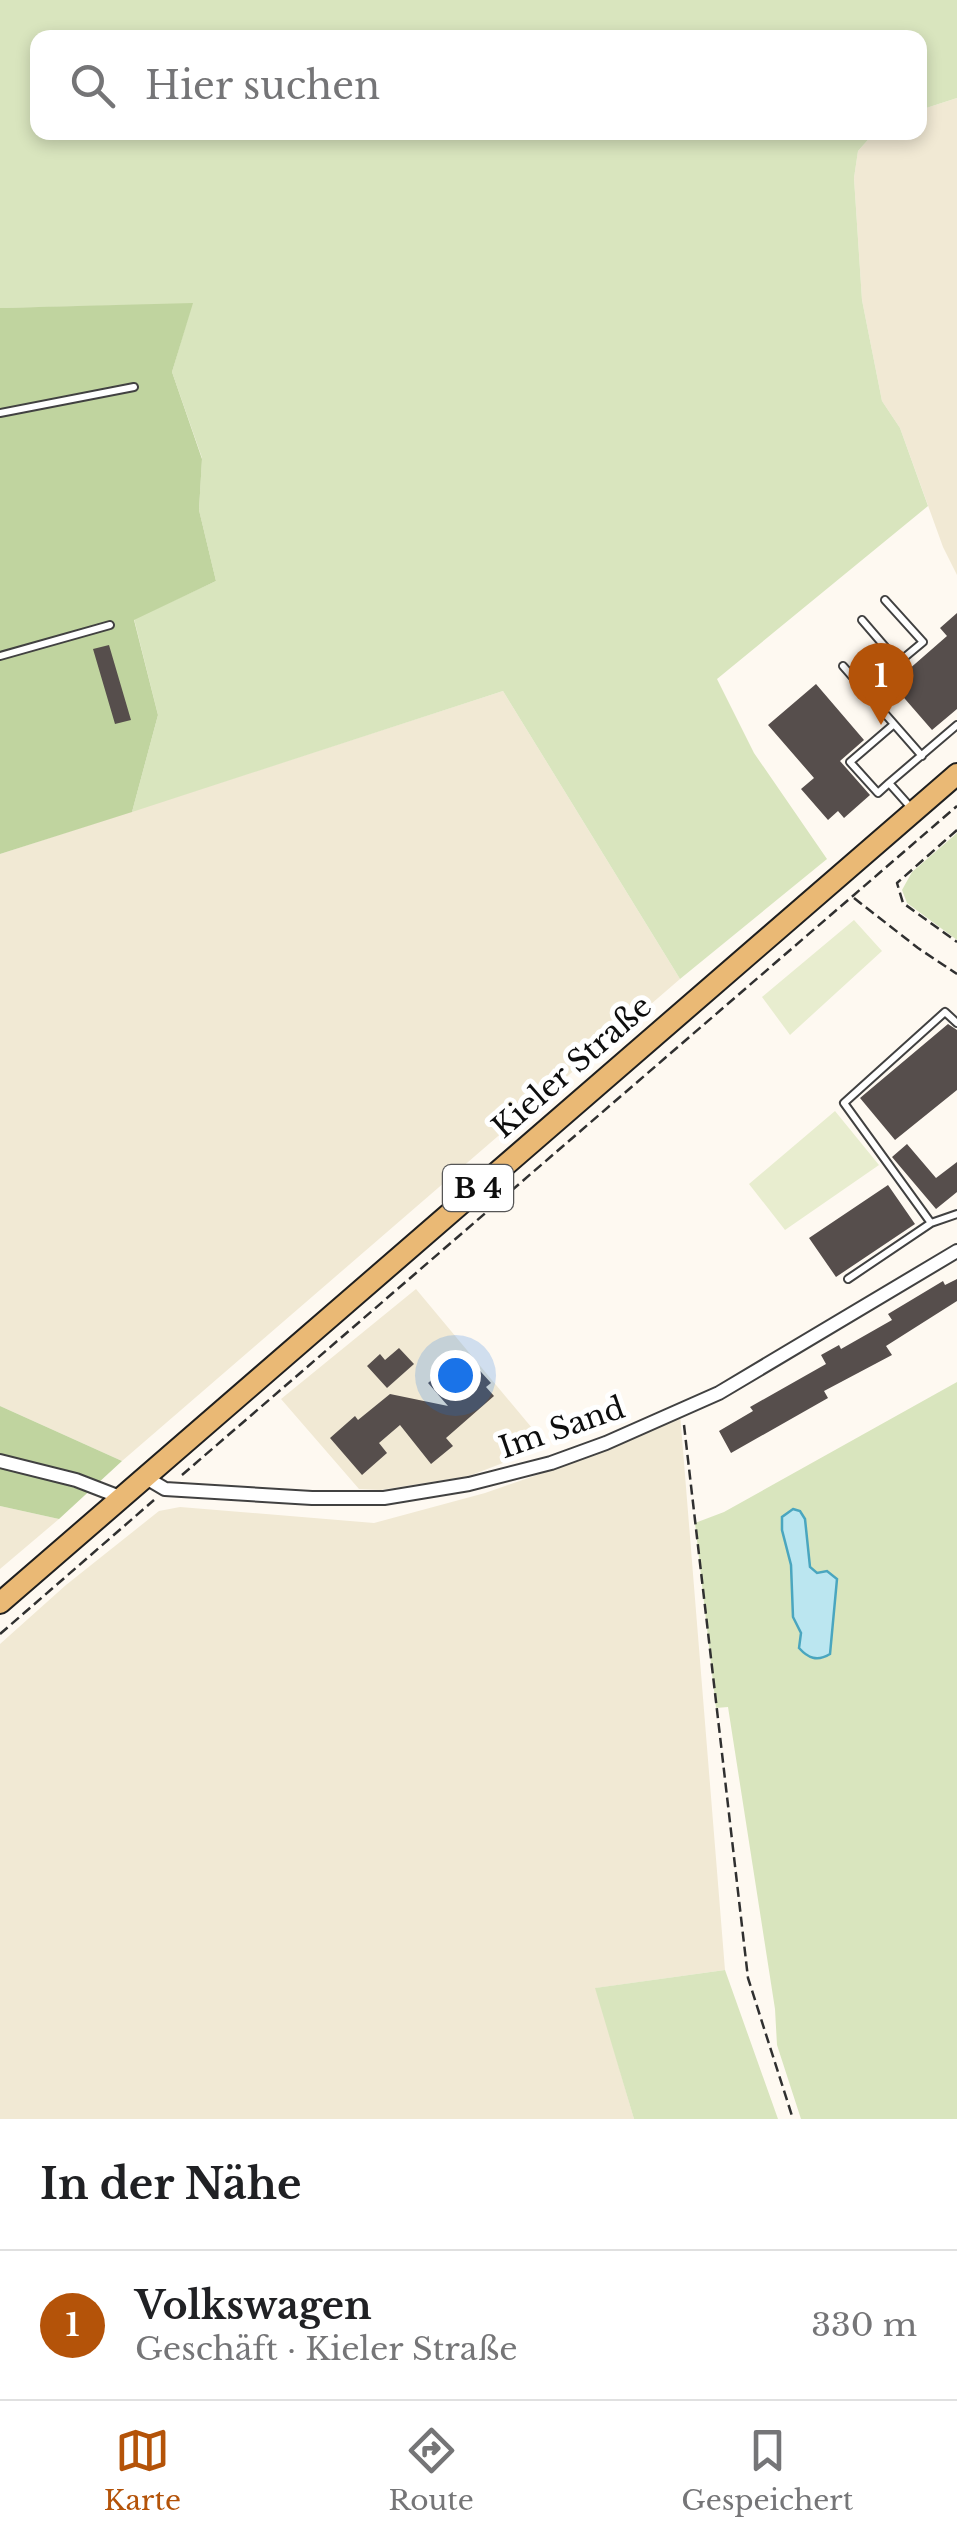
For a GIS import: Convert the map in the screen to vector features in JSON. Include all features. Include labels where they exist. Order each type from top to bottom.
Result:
[{"type":"main road","name":"Kieler Straße","points":[[0,1603],[957,774]]},
{"type":"street","name":"Im Sand","points":[[143,1476],[165,1490],[384,1498],[469,1484],[551,1463],[719,1393],[957,1251]]},
{"type":"street","points":[[0,1460],[90,1484],[120,1497]]},
{"type":"lane","points":[[0,413],[134,387]]},
{"type":"lane","points":[[864,692],[923,642],[885,600]]},
{"type":"lane","points":[[862,620],[898,663]]},
{"type":"lane","points":[[0,656],[110,625]]},
{"type":"lane","points":[[843,666],[922,756]]},
{"type":"lane","points":[[893,725],[850,762],[878,793],[957,724]]},
{"type":"lane","points":[[890,784],[914,811]]},
{"type":"lane","points":[[931,1224],[844,1103],[945,1012],[957,1023]]},
{"type":"lane","points":[[848,1278],[931,1224],[957,1214]]},
{"type":"path","points":[[0,1634],[957,806]]},
{"type":"path","points":[[957,830],[898,883],[903,903],[957,942]]},
{"type":"path","points":[[835,878],[918,948],[957,974]]},
{"type":"path","points":[[681,1410],[748,1978],[793,2119]]},
{"type":"shaded area","points":[[957,98],[957,575],[900,428],[882,401],[862,300],[854,178],[858,151],[868,140],[927,140],[927,108]]},
{"type":"shaded area","points":[[503,691],[680,979],[122,1461],[0,1406],[0,854]]},
{"type":"shaded area","points":[[416,1289],[547,1446],[469,1476],[381,1490],[359,1489],[281,1399]]},
{"type":"shaded area","points":[[680,1413],[725,1970],[596,1988],[634,2119],[0,2119],[0,1644],[159,1511],[180,1507],[374,1523],[485,1493],[583,1459]]},
{"type":"shaded area","points":[[0,1506],[59,1519],[0,1569]]},
{"type":"green space","points":[[0,0],[957,0],[957,98],[927,108],[927,30],[30,30],[30,140],[868,140],[858,151],[854,178],[862,300],[882,401],[900,428],[928,506],[717,679],[754,753],[827,859],[680,979],[503,691],[132,812],[158,715],[134,619],[216,581],[199,510],[202,458],[172,372],[192,304],[0,308]]},
{"type":"green space","points":[[193,303],[172,372],[202,459],[199,510],[216,581],[134,620],[158,715],[132,812],[0,854],[0,308]]},
{"type":"green space","points":[[957,833],[957,940],[907,903],[902,890],[912,872]]},
{"type":"green space","points":[[854,920],[882,951],[790,1035],[762,997]]},
{"type":"green space","points":[[835,1111],[879,1165],[785,1230],[749,1184]]},
{"type":"green space","points":[[957,1382],[957,2119],[801,2119],[777,2045],[775,2009],[728,1707],[716,1708],[695,1523],[724,1512]]},
{"type":"green space","points":[[0,1406],[122,1461],[59,1519],[0,1506]]},
{"type":"green space","points":[[725,1970],[778,2119],[634,2119],[595,1988]]},
{"type":"water","points":[[793,1509],[805,1519],[810,1567],[817,1573],[827,1571],[837,1579],[830,1654],[821,1658],[809,1656],[799,1648],[801,1633],[793,1617],[791,1565],[782,1517]]},
{"type":"building","points":[[957,613],[957,709],[932,730],[892,684],[947,636],[940,628]]},
{"type":"building","points":[[109,645],[131,720],[115,724],[93,649]]},
{"type":"building","points":[[816,684],[864,740],[840,761],[870,795],[844,818],[838,811],[828,820],[801,789],[814,778],[768,725]]},
{"type":"building","points":[[948,1024],[957,1030],[957,1090],[895,1140],[860,1098]]},
{"type":"building","points":[[907,1144],[936,1178],[957,1162],[957,1192],[936,1209],[892,1157]]},
{"type":"building","points":[[888,1185],[915,1224],[836,1277],[809,1238]]},
{"type":"building","points":[[957,1279],[957,1301],[886,1346],[892,1355],[824,1391],[828,1398],[731,1453],[719,1431],[753,1411],[750,1407],[826,1364],[821,1355],[839,1345],[841,1349],[892,1320],[888,1314],[943,1281],[945,1285]]},
{"type":"building","points":[[399,1348],[414,1364],[387,1388],[367,1366],[380,1354],[385,1360]]},
{"type":"building","points":[[463,1352],[491,1383],[486,1387],[494,1396],[446,1438],[453,1446],[431,1464],[400,1425],[379,1443],[387,1453],[362,1475],[330,1438],[390,1394],[448,1406],[428,1383]]},
{"type":"place","name":"Volkswagen","points":[[881,725]]}]
